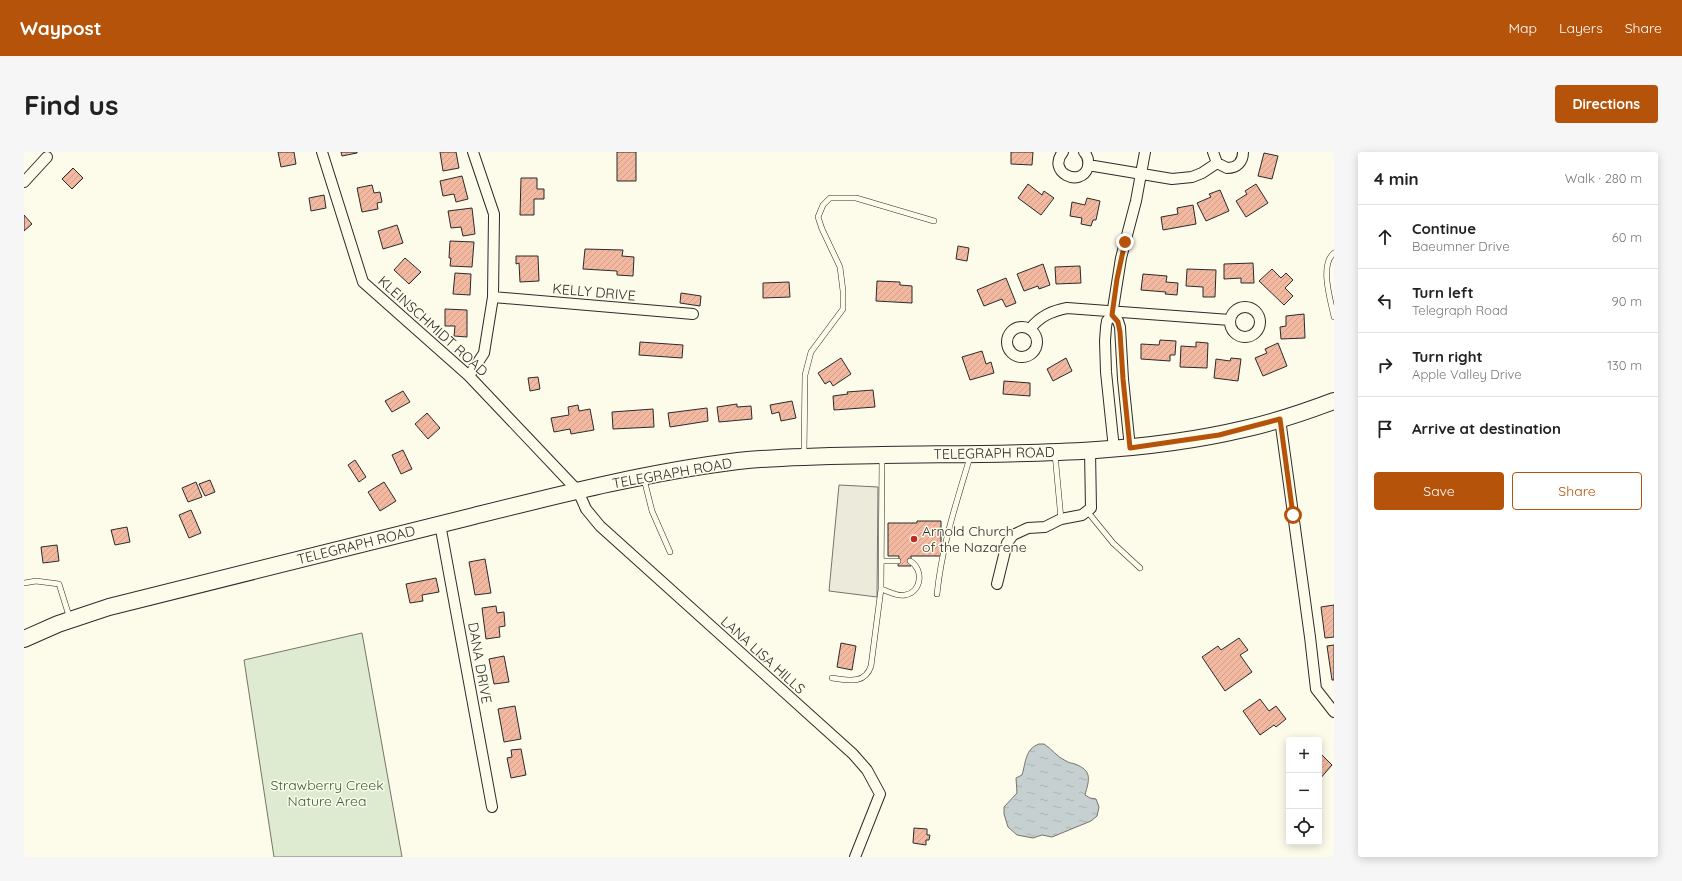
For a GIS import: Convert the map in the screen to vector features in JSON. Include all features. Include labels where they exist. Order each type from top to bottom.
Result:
[{"type":"main road","name":"TELEGRAPH ROAD","points":[[24,639],[71,620],[117,605],[578,490],[643,476],[715,464],[804,457],[1055,452],[1130,448],[1219,435],[1280,419],[1334,401]]},
{"type":"street","name":"KLEINSCHMIDT ROAD","points":[[322,152],[363,282],[469,376],[578,490]]},
{"type":"street","points":[[469,376],[484,353],[493,297],[494,214],[473,152]]},
{"type":"street","points":[[1063,152],[1059,158],[1059,166],[1066,175],[1074,177],[1082,175],[1088,165],[1088,157],[1084,152]]},
{"type":"street","points":[[1114,449],[1106,372],[1105,332],[1107,321],[1113,314],[1121,258],[1142,174],[1145,152]]},
{"type":"street","points":[[1213,152],[1217,163],[1223,168],[1235,166],[1241,161],[1243,152]]},
{"type":"street","points":[[24,182],[47,157]]},
{"type":"street","points":[[1088,165],[1172,179],[1184,179],[1202,173],[1217,163]]},
{"type":"street","name":"KELLY DRIVE","points":[[493,297],[693,314]]},
{"type":"street","points":[[1030,329],[1041,317],[1055,310],[1067,308],[1113,314],[1230,320]]},
{"type":"street","points":[[1113,314],[1118,322],[1120,332],[1130,448]]},
{"type":"street","points":[[1280,419],[1316,689],[1334,712]]},
{"type":"street","points":[[998,584],[1007,543],[1013,534],[1028,528],[1045,527],[1060,519],[1082,515],[1091,508],[1090,450]]},
{"type":"street","name":"LANA LISA HILLS","points":[[578,490],[586,509],[608,534],[852,754],[867,770],[880,794],[856,857]]},
{"type":"street","name":"DANA DRIVE","points":[[440,524],[492,807]]},
{"type":"lane","points":[[804,457],[805,375],[810,352],[843,309],[843,291],[840,267],[818,217],[823,205],[830,198],[856,198],[934,221]]},
{"type":"lane","points":[[1334,253],[1330,256],[1326,265],[1326,274],[1334,317]]},
{"type":"lane","points":[[1055,452],[1060,519]]},
{"type":"lane","points":[[937,594],[940,563],[948,526],[972,453]]},
{"type":"lane","points":[[832,678],[856,680],[865,677],[870,670],[881,589],[882,455]]},
{"type":"lane","points":[[643,476],[652,511],[670,552]]},
{"type":"lane","points":[[1087,510],[1113,543],[1140,568]]},
{"type":"lane","points":[[882,561],[898,561]]},
{"type":"lane","points":[[881,589],[898,596],[904,596],[914,592],[920,574],[916,566],[910,561]]},
{"type":"lane","points":[[24,583],[36,582],[59,584],[71,620]]},
{"type":"green space","name":"Strawberry Creek Nature Area","points":[[362,633],[402,857],[274,857],[244,660]]},
{"type":"shaded area","points":[[839,485],[878,487],[877,597],[829,591]]},
{"type":"water","points":[[1039,744],[1044,744],[1063,759],[1085,770],[1088,776],[1088,785],[1085,795],[1096,799],[1099,807],[1097,816],[1091,821],[1052,837],[1042,835],[1033,838],[1017,835],[1008,827],[1004,814],[1004,807],[1017,793],[1016,778],[1022,775],[1025,761],[1031,749]]},
{"type":"building","points":[[278,152],[294,152],[296,164],[281,167]]},
{"type":"building","points":[[341,152],[357,152],[357,153],[342,156]]},
{"type":"building","points":[[440,152],[456,152],[459,168],[443,171]]},
{"type":"building","points":[[617,152],[636,152],[636,181],[617,181]]},
{"type":"building","points":[[1011,152],[1033,152],[1032,165],[1011,164]]},
{"type":"building","points":[[1264,153],[1278,156],[1272,179],[1258,176]]},
{"type":"building","points":[[73,168],[83,178],[72,189],[62,179]]},
{"type":"building","points":[[462,176],[468,199],[456,202],[454,194],[443,196],[440,181]]},
{"type":"building","points":[[521,178],[537,178],[537,189],[544,189],[544,199],[534,199],[534,215],[520,215]]},
{"type":"building","points":[[1028,184],[1042,195],[1044,191],[1054,198],[1041,215],[1018,198]]},
{"type":"building","points":[[1256,184],[1268,203],[1246,217],[1236,201],[1247,194],[1245,191]]},
{"type":"building","points":[[372,185],[374,193],[380,192],[382,202],[377,203],[378,209],[362,212],[357,188]]},
{"type":"building","points":[[1220,190],[1229,211],[1206,221],[1197,203],[1211,197],[1209,194]]},
{"type":"building","points":[[324,195],[326,208],[311,211],[309,198]]},
{"type":"building","points":[[1087,198],[1100,201],[1096,220],[1093,220],[1091,226],[1081,224],[1082,218],[1070,216],[1072,202],[1085,205]]},
{"type":"building","points":[[1193,205],[1196,224],[1163,230],[1161,217],[1178,214],[1177,208]]},
{"type":"building","points":[[472,208],[475,234],[463,236],[461,227],[451,228],[448,211]]},
{"type":"building","points":[[24,215],[32,224],[24,231]]},
{"type":"building","points":[[397,225],[403,243],[383,249],[378,231]]},
{"type":"building","points":[[450,241],[474,242],[472,267],[450,266]]},
{"type":"building","points":[[958,246],[969,248],[967,261],[956,259]]},
{"type":"building","points":[[585,249],[623,250],[622,256],[634,257],[633,276],[617,275],[617,271],[583,269]]},
{"type":"building","points":[[516,256],[538,256],[539,281],[520,282],[519,263],[516,264]]},
{"type":"building","points":[[405,258],[421,272],[409,284],[394,270]]},
{"type":"building","points":[[1253,263],[1254,283],[1241,283],[1241,278],[1224,279],[1224,264]]},
{"type":"building","points":[[1043,264],[1050,285],[1039,289],[1038,286],[1024,291],[1017,274]]},
{"type":"building","points":[[1080,266],[1081,283],[1056,284],[1055,267]]},
{"type":"building","points":[[1187,269],[1216,270],[1215,297],[1203,297],[1203,287],[1186,286]]},
{"type":"building","points":[[1272,269],[1281,278],[1286,273],[1293,280],[1285,288],[1293,296],[1284,305],[1259,281]]},
{"type":"building","points":[[455,273],[471,274],[470,295],[453,294]]},
{"type":"building","points":[[1143,274],[1167,276],[1166,282],[1178,283],[1177,295],[1165,294],[1166,292],[1141,290]]},
{"type":"building","points":[[1006,278],[1016,303],[1006,307],[1002,299],[984,306],[977,290]]},
{"type":"building","points":[[877,281],[900,282],[900,285],[912,286],[912,303],[876,301]]},
{"type":"building","points":[[789,282],[790,297],[763,298],[763,283]]},
{"type":"building","points":[[681,293],[701,296],[700,306],[680,303]]},
{"type":"building","points":[[445,309],[467,310],[467,337],[454,336],[455,326],[445,326]]},
{"type":"building","points":[[1304,314],[1305,338],[1281,339],[1280,327],[1286,326],[1286,316]]},
{"type":"building","points":[[1160,340],[1176,341],[1175,355],[1170,355],[1170,361],[1141,359],[1141,344],[1159,345]]},
{"type":"building","points":[[640,342],[683,345],[682,358],[639,355]]},
{"type":"building","points":[[1196,342],[1208,343],[1207,368],[1180,367],[1181,346],[1196,347]]},
{"type":"building","points":[[1278,343],[1287,366],[1263,376],[1255,358],[1267,353],[1265,349]]},
{"type":"building","points":[[982,351],[986,364],[991,362],[994,373],[970,380],[962,357]]},
{"type":"building","points":[[841,358],[851,374],[833,386],[830,381],[825,384],[818,373]]},
{"type":"building","points":[[1066,358],[1072,371],[1053,381],[1047,369]]},
{"type":"building","points":[[1231,358],[1241,359],[1238,381],[1214,378],[1216,359],[1230,361]]},
{"type":"building","points":[[538,377],[540,389],[530,391],[528,378]]},
{"type":"building","points":[[1004,381],[1030,383],[1030,396],[1003,394]]},
{"type":"building","points":[[873,390],[875,407],[834,410],[833,396],[848,394],[847,392]]},
{"type":"building","points":[[403,391],[410,402],[392,412],[385,401]]},
{"type":"building","points":[[792,401],[796,418],[781,421],[779,412],[772,414],[770,405]]},
{"type":"building","points":[[737,404],[737,407],[751,406],[752,419],[719,422],[717,407]]},
{"type":"building","points":[[578,405],[579,411],[590,409],[594,430],[571,434],[570,429],[554,432],[551,418],[569,415],[568,407]]},
{"type":"building","points":[[707,408],[708,421],[670,427],[668,413]]},
{"type":"building","points":[[653,409],[654,427],[613,429],[612,412]]},
{"type":"building","points":[[427,413],[440,428],[428,439],[415,424]]},
{"type":"building","points":[[403,450],[412,469],[401,474],[392,455]]},
{"type":"building","points":[[355,460],[366,477],[359,482],[348,465]]},
{"type":"building","points":[[210,480],[215,492],[205,496],[199,484]]},
{"type":"building","points":[[196,482],[202,497],[188,502],[182,488]]},
{"type":"building","points":[[384,482],[396,501],[380,511],[368,492]]},
{"type":"building","points":[[191,510],[201,533],[189,538],[179,515]]},
{"type":"building","name":"Arnold Church of the Nazarene","points":[[917,521],[941,521],[941,556],[911,556],[911,566],[898,566],[899,556],[888,556],[888,523],[917,523]]},
{"type":"building","points":[[127,527],[130,542],[115,545],[111,530]]},
{"type":"building","points":[[57,545],[59,561],[43,563],[41,547]]},
{"type":"building","points":[[485,559],[491,593],[475,595],[469,562]]},
{"type":"building","points":[[436,578],[439,592],[422,595],[423,601],[410,603],[406,584]]},
{"type":"building","points":[[1334,605],[1334,637],[1325,638],[1321,607]]},
{"type":"building","points":[[496,606],[497,613],[504,612],[505,626],[499,627],[500,637],[486,639],[482,608]]},
{"type":"building","points":[[1239,638],[1248,650],[1240,655],[1252,672],[1225,691],[1202,657],[1218,646],[1221,650]]},
{"type":"building","points":[[841,643],[856,646],[852,670],[837,667]]},
{"type":"building","points":[[1334,645],[1334,680],[1332,680],[1327,646]]},
{"type":"building","points":[[504,656],[509,682],[494,684],[489,659]]},
{"type":"building","points":[[1260,699],[1269,711],[1276,706],[1286,719],[1276,727],[1274,725],[1260,735],[1243,711]]},
{"type":"building","points":[[515,706],[521,739],[504,742],[498,709]]},
{"type":"building","points":[[521,749],[526,775],[511,778],[507,758],[512,757],[511,750]]},
{"type":"building","points":[[1322,755],[1332,765],[1322,777]]},
{"type":"building","points":[[914,828],[927,829],[927,835],[930,835],[929,840],[926,840],[926,845],[913,843]]},
{"type":"place","name":"Arnold Church of the Nazarene","points":[[914,539]]},
{"type":"route","points":[[1125,242],[1117,279],[1112,315],[1120,327],[1121,361],[1130,448],[1219,435],[1247,429],[1280,419],[1293,515]]}]
